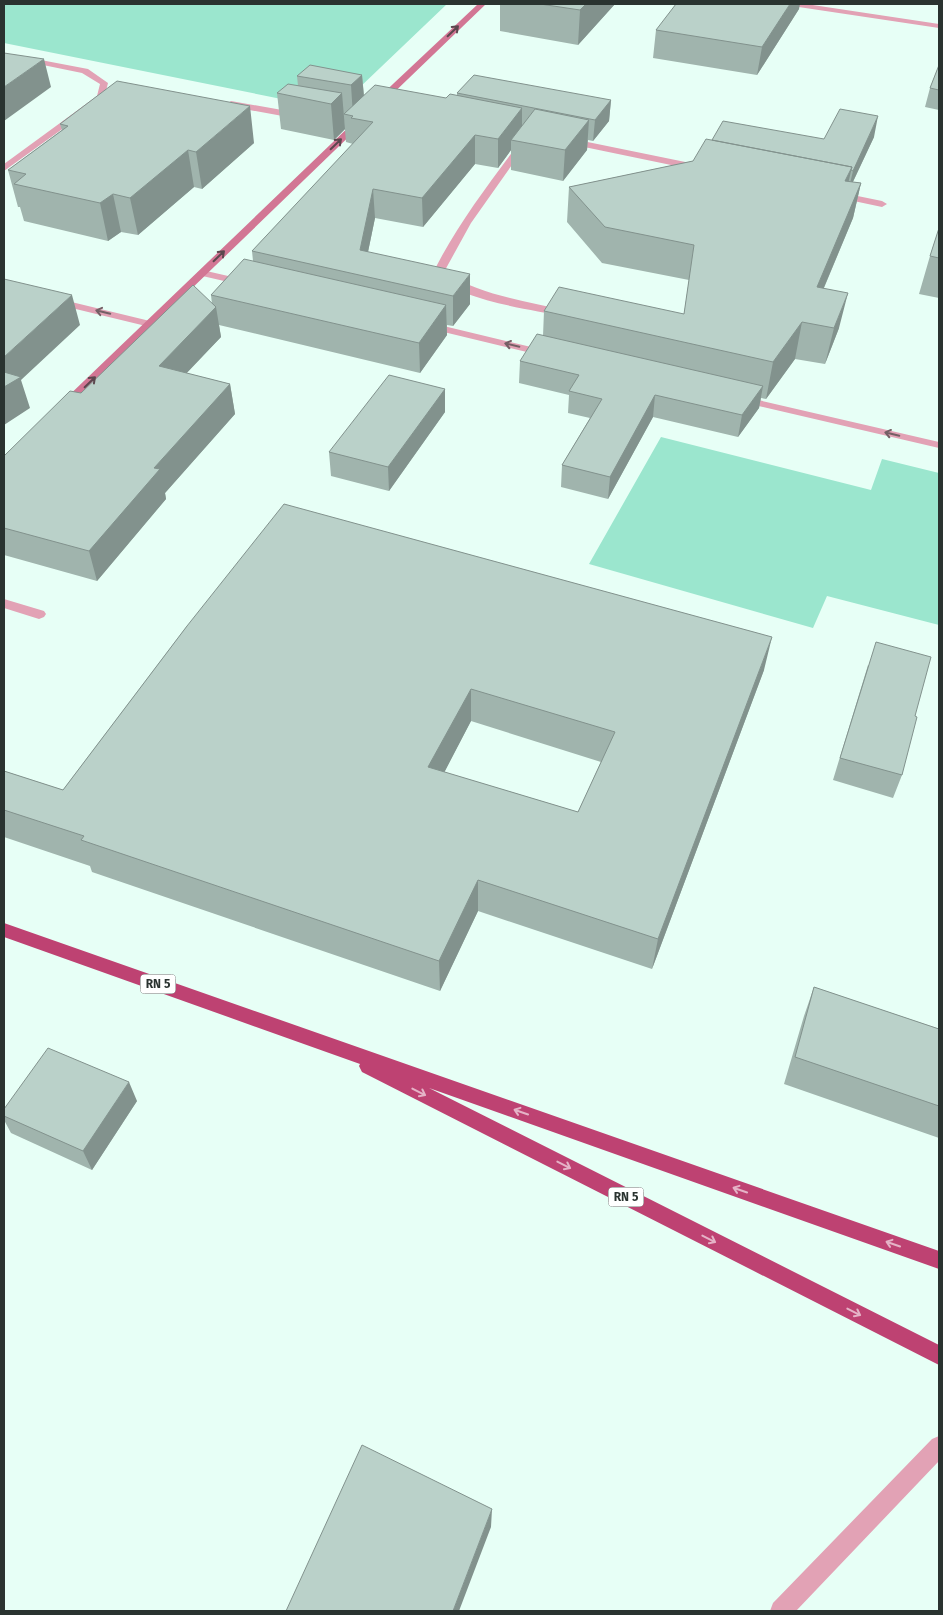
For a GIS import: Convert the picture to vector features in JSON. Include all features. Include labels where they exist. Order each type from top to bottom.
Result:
[{"type":"highway","name":"RN 5","points":[[4,930],[939,1260]]},
{"type":"highway","name":"RN 5","points":[[313,1038],[939,1355]]},
{"type":"main road","points":[[60,411],[350,125],[376,108],[482,4]]},
{"type":"street","points":[[792,4],[939,26]]},
{"type":"street","points":[[4,55],[85,71],[104,83],[101,97],[4,168]]},
{"type":"street","points":[[222,103],[308,118]]},
{"type":"street","points":[[531,133],[487,192],[449,248],[438,273],[453,284],[498,299],[575,316]]},
{"type":"street","points":[[560,139],[706,169]]},
{"type":"street","points":[[823,192],[882,204]]},
{"type":"street","points":[[202,273],[260,286]]},
{"type":"street","points":[[40,297],[150,324]]},
{"type":"street","points":[[415,322],[561,356]]},
{"type":"street","points":[[726,395],[939,445]]},
{"type":"street","points":[[4,604],[38,614]]},
{"type":"street","points":[[781,1611],[939,1446]]},
{"type":"green space","points":[[4,4],[447,4],[336,110],[4,43]]},
{"type":"green space","points":[[661,437],[871,490],[882,459],[939,473],[939,625],[827,596],[813,628],[589,564]]},
{"type":"building","points":[[540,4],[586,4],[580,10]]},
{"type":"building","points":[[676,4],[790,4],[762,47],[656,30]]},
{"type":"building","points":[[4,53],[44,59],[4,87]]},
{"type":"building","points":[[310,65],[362,75],[351,85],[297,76]]},
{"type":"building","points":[[939,65],[939,90],[930,88]]},
{"type":"building","points":[[474,75],[611,100],[595,120],[457,93]]},
{"type":"building","points":[[117,81],[250,106],[196,152],[188,150],[130,198],[113,194],[100,203],[14,184],[26,174],[8,170],[68,126],[60,124]]},
{"type":"building","points":[[288,84],[342,93],[331,104],[277,93]]},
{"type":"building","points":[[375,85],[446,98],[450,94],[522,108],[498,139],[475,135],[422,198],[373,189],[360,250],[470,274],[453,296],[252,251],[373,122],[351,118],[353,116],[344,114]]},
{"type":"building","points":[[535,109],[589,120],[565,150],[511,140]]},
{"type":"building","points":[[840,109],[878,116],[853,171],[851,170],[852,167],[712,140],[723,121],[824,139]]},
{"type":"building","points":[[706,139],[852,167],[845,181],[861,183],[817,287],[848,293],[834,328],[802,322],[773,362],[544,311],[559,287],[684,314],[694,245],[605,227],[569,187],[693,161]]},
{"type":"building","points":[[939,228],[939,258],[930,256]]},
{"type":"building","points":[[244,259],[446,305],[419,343],[211,295]]},
{"type":"building","points":[[4,279],[72,295],[4,357]]},
{"type":"building","points":[[193,285],[216,307],[159,366],[230,384],[154,468],[160,469],[89,551],[4,528],[4,456],[70,391],[81,393]]},
{"type":"building","points":[[537,334],[763,386],[742,415],[655,395],[610,477],[562,465],[602,399],[569,391],[579,375],[520,361]]},
{"type":"building","points":[[4,372],[21,377],[4,387]]},
{"type":"building","points":[[389,375],[445,389],[388,467],[329,452]]},
{"type":"building","points":[[284,504],[772,637],[658,939],[478,880],[439,961],[81,840],[84,836],[4,810],[4,771],[63,790],[187,626]],"holes":[[[471,689],[615,732],[578,812],[428,767]]]},
{"type":"building","points":[[876,642],[931,657],[902,775],[840,758]]},
{"type":"building","points":[[814,987],[939,1029],[939,1106],[795,1057]]},
{"type":"building","points":[[48,1048],[129,1082],[83,1151],[4,1116],[4,1109]]},
{"type":"building","points":[[362,1445],[492,1509],[453,1611],[286,1611]]}]
